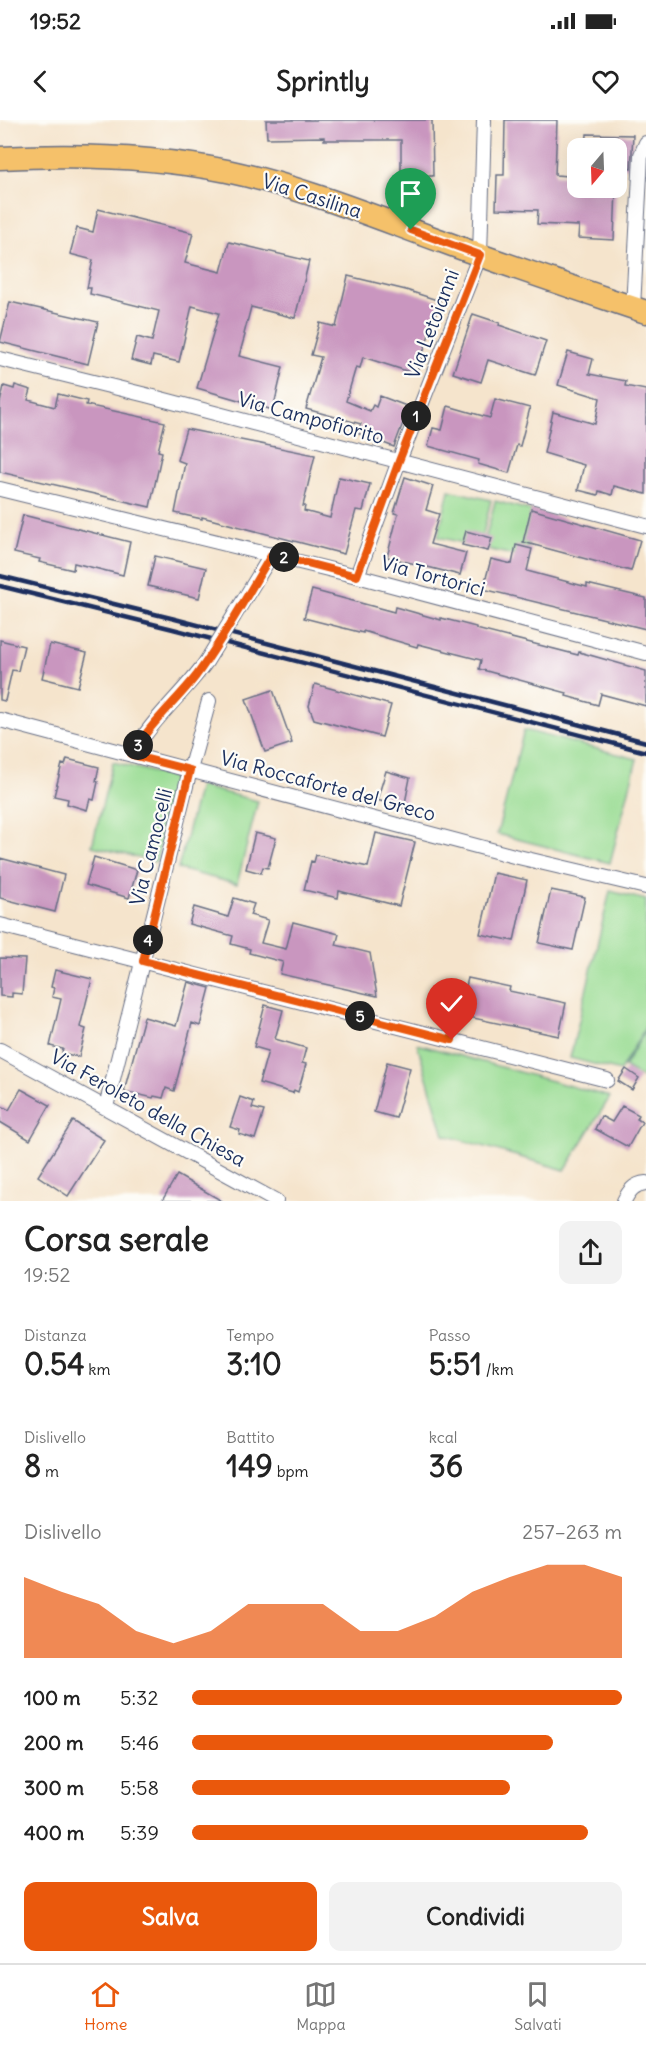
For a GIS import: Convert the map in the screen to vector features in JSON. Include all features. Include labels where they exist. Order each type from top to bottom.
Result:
[{"type":"main road","name":"Via Casilina","points":[[0,158],[80,156],[126,158],[225,171],[309,193],[640,310]]},
{"type":"street","name":"Via Letoianni","points":[[357,576],[399,461],[480,255],[484,120]]},
{"type":"street","points":[[640,310],[641,155],[646,143]]},
{"type":"street","name":"Via Campofiorito","points":[[0,359],[135,392],[646,526]]},
{"type":"street","name":"Via Tortorici","points":[[0,489],[272,554],[646,653]]},
{"type":"street","points":[[132,755],[146,733],[189,685],[206,662],[272,554]]},
{"type":"street","name":"Via Camocelli","points":[[106,1107],[209,701]]},
{"type":"street","name":"Via Roccaforte del Greco","points":[[0,720],[514,856],[646,887]]},
{"type":"street","points":[[0,925],[607,1080]]},
{"type":"street","name":"Via Feroleto della Chiesa","points":[[0,1050],[276,1201]]},
{"type":"street","points":[[624,1201],[636,1185],[646,1183]]},
{"type":"green space","points":[[449,490],[491,500],[480,547],[438,537]]},
{"type":"green space","points":[[495,501],[537,512],[525,558],[483,548]]},
{"type":"green space","points":[[524,730],[637,759],[610,863],[497,834]]},
{"type":"green space","points":[[113,762],[172,777],[176,784],[156,862],[92,846]]},
{"type":"green space","points":[[199,786],[258,801],[237,884],[178,869]]},
{"type":"green space","points":[[610,891],[646,900],[646,1026],[620,1071],[570,1058]]},
{"type":"green space","points":[[646,1029],[646,1080],[624,1067]]},
{"type":"green space","points":[[417,1044],[610,1097],[565,1170],[444,1135]]},
{"type":"building","points":[[266,120],[432,120],[433,176],[401,179],[401,140],[324,140],[324,137],[267,138]]},
{"type":"building","points":[[505,120],[557,120],[555,175],[567,176],[567,198],[616,198],[614,240],[578,238],[579,226],[537,224],[538,210],[496,209],[497,175],[504,175]]},
{"type":"building","points":[[587,134],[633,135],[631,168],[627,168],[627,138],[587,138]]},
{"type":"building","points":[[98,209],[193,233],[185,263],[221,272],[229,242],[309,261],[295,318],[251,307],[244,334],[239,356],[283,367],[273,410],[197,388],[219,313],[192,306],[179,362],[153,356],[151,365],[131,360],[137,337],[152,341],[159,311],[90,294],[91,288],[87,288],[93,260],[70,254],[77,228],[93,232]]},
{"type":"building","points":[[348,276],[440,301],[416,374],[363,357],[360,368],[356,367],[346,401],[370,411],[373,405],[376,407],[380,396],[409,407],[394,447],[357,433],[361,424],[306,409],[321,357],[311,355],[320,323],[336,327]]},
{"type":"building","points":[[10,302],[98,322],[88,364],[0,342]]},
{"type":"building","points":[[473,314],[546,341],[535,375],[488,360],[481,382],[453,373]]},
{"type":"building","points":[[568,352],[593,359],[589,374],[626,381],[625,386],[646,390],[646,494],[614,486],[612,495],[599,491],[598,495],[578,490],[584,465],[544,453],[553,412],[595,424],[600,398],[558,385]]},
{"type":"building","points":[[15,385],[31,390],[28,400],[55,407],[58,394],[87,401],[86,405],[165,422],[158,451],[162,452],[150,507],[0,472],[0,403],[4,386],[14,389]]},
{"type":"building","points":[[495,399],[530,408],[520,446],[517,445],[509,473],[478,464],[479,460],[428,446],[433,428],[442,430],[448,406],[490,418]]},
{"type":"building","points":[[186,429],[315,455],[303,506],[305,506],[304,511],[330,518],[339,477],[370,484],[363,511],[356,510],[344,554],[202,517],[202,519],[175,513],[185,463],[177,460]]},
{"type":"building","points":[[405,477],[433,486],[426,510],[439,514],[430,544],[466,553],[460,575],[387,557],[398,514],[394,513]]},
{"type":"building","points":[[531,509],[640,540],[631,571],[523,542]]},
{"type":"building","points":[[23,515],[130,542],[123,575],[74,563],[73,570],[14,553]]},
{"type":"building","points":[[466,531],[492,538],[488,551],[462,545]]},
{"type":"building","points":[[516,545],[532,549],[527,571],[587,587],[587,584],[646,598],[646,629],[483,589],[491,559],[512,564]]},
{"type":"building","points":[[155,556],[206,568],[199,598],[148,586]]},
{"type":"building","points":[[312,590],[394,612],[395,607],[441,620],[441,618],[476,627],[476,629],[578,655],[579,652],[646,671],[646,706],[601,694],[598,705],[566,696],[567,693],[479,669],[481,660],[418,644],[417,647],[363,631],[363,633],[304,618]]},
{"type":"building","points":[[0,640],[24,646],[18,671],[12,670],[5,701],[0,700]]},
{"type":"building","points":[[50,644],[87,653],[78,687],[42,678]]},
{"type":"building","points":[[315,684],[391,705],[382,737],[314,719],[309,706]]},
{"type":"building","points":[[273,690],[292,743],[265,752],[246,699]]},
{"type":"building","points":[[67,759],[99,767],[94,800],[90,799],[87,810],[67,804],[68,799],[54,796],[62,764],[65,765]]},
{"type":"building","points":[[386,771],[410,778],[404,808],[377,800]]},
{"type":"building","points":[[255,833],[276,838],[268,868],[263,867],[261,873],[246,869]]},
{"type":"building","points":[[376,833],[415,842],[399,906],[339,891],[338,898],[304,890],[311,861],[314,862],[316,855],[368,867]]},
{"type":"building","points":[[94,857],[137,870],[129,898],[86,885]]},
{"type":"building","points":[[0,858],[64,875],[55,912],[0,898]]},
{"type":"building","points":[[494,873],[527,880],[514,941],[480,934]]},
{"type":"building","points":[[551,890],[585,897],[573,950],[539,943]]},
{"type":"building","points":[[234,898],[254,904],[250,915],[268,920],[261,943],[286,949],[293,922],[339,934],[336,945],[370,953],[377,996],[280,974],[283,962],[249,953],[250,949],[231,944],[233,936],[189,924],[194,907],[228,917]]},
{"type":"building","points":[[0,958],[25,959],[22,994],[12,993],[12,997],[0,996]]},
{"type":"building","points":[[55,970],[92,979],[80,1027],[86,1029],[79,1057],[62,1053],[63,1049],[50,1046],[61,999],[52,997],[54,988],[51,987]]},
{"type":"building","points":[[468,978],[510,987],[509,991],[566,1003],[559,1036],[459,1015]]},
{"type":"building","points":[[188,982],[210,988],[200,1026],[192,1023],[174,1091],[166,1088],[163,1098],[154,1096],[153,1098],[124,1091],[144,1017],[176,1026]]},
{"type":"building","points":[[265,1005],[283,1010],[275,1039],[306,1048],[302,1063],[306,1064],[298,1092],[294,1090],[293,1093],[259,1083],[268,1051],[254,1047]]},
{"type":"building","points":[[387,1062],[410,1068],[396,1118],[374,1112]]},
{"type":"building","points":[[626,1069],[639,1078],[632,1090],[618,1081]]},
{"type":"building","points":[[21,1089],[50,1105],[30,1140],[0,1122],[0,1105],[9,1110]]},
{"type":"building","points":[[240,1097],[254,1102],[252,1108],[264,1111],[255,1139],[239,1134],[240,1130],[230,1127]]},
{"type":"building","points":[[622,1106],[639,1115],[637,1119],[642,1122],[628,1147],[595,1129],[601,1116],[612,1122]]},
{"type":"building","points":[[73,1121],[104,1140],[68,1196],[38,1176]]},
{"type":"building","points":[[177,1175],[222,1201],[162,1201]]},
{"type":"railway","points":[[0,576],[175,619],[646,742]]},
{"type":"railway","points":[[0,586],[646,752]]},
{"type":"route","points":[[411,230],[480,255],[399,461],[357,576],[272,554],[206,662],[189,685],[141,739],[132,755],[190,770],[143,961],[452,1040]]}]
